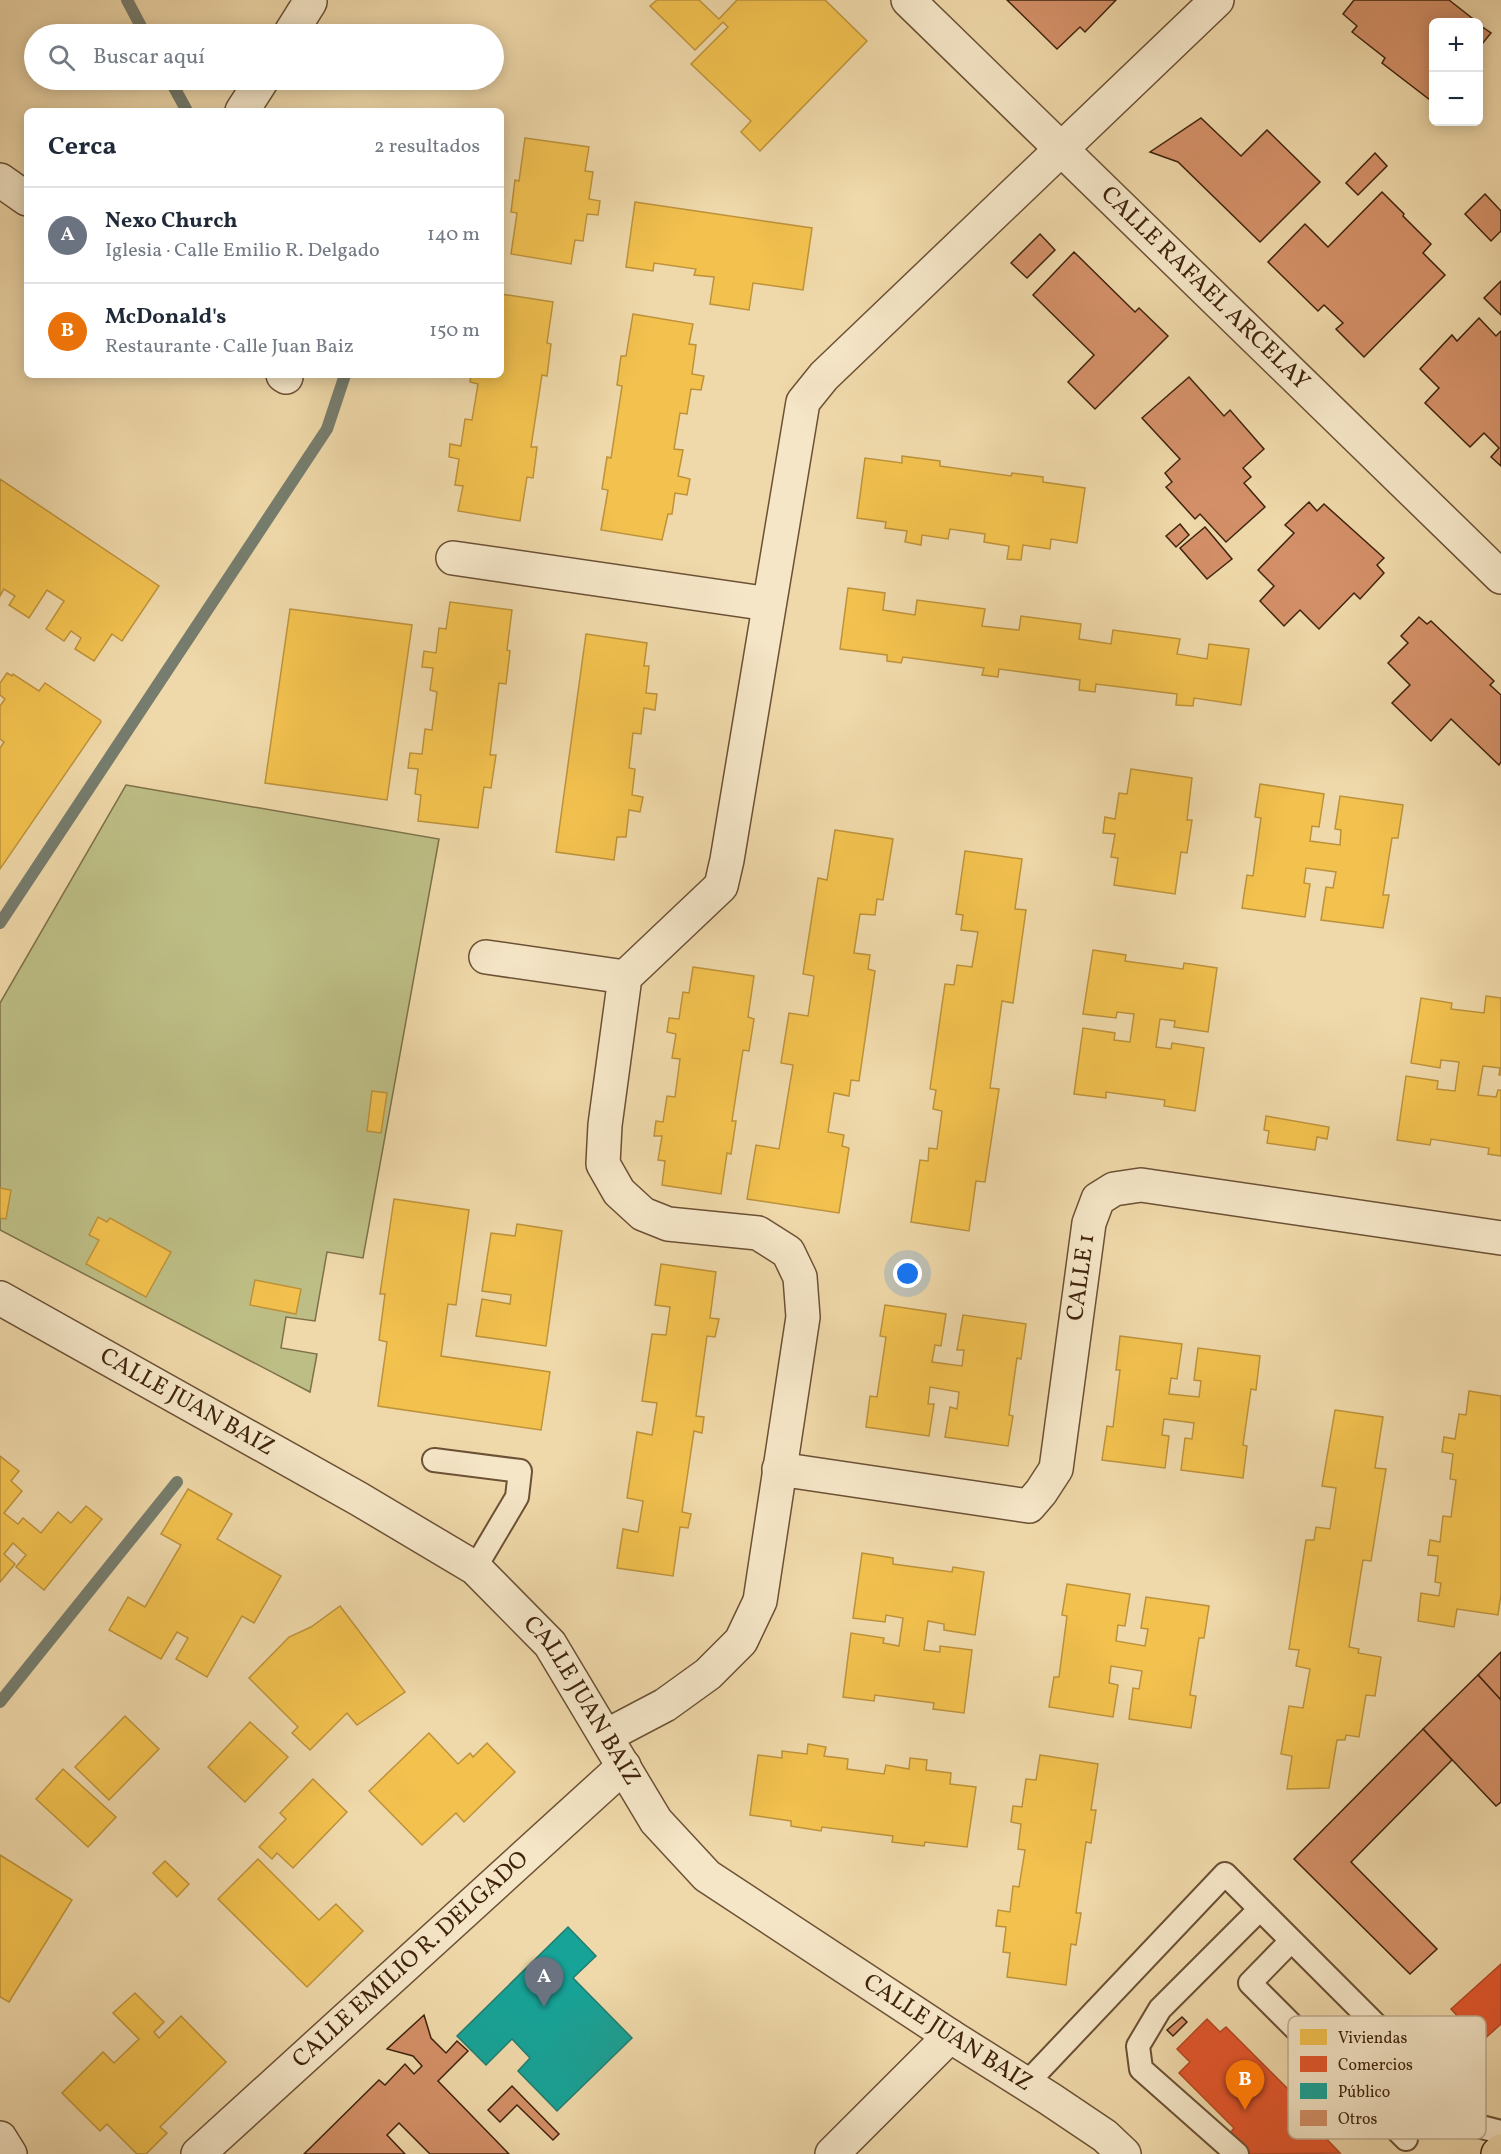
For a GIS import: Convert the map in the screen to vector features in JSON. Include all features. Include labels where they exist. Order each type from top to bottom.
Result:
[{"type":"street","points":[[296,24],[310,2],[308,0]]},
{"type":"street","name":"CALLE RAFAEL ARCELAY","points":[[908,0],[1501,578]]},
{"type":"street","points":[[606,1736],[665,1705],[708,1674],[741,1641],[760,1601],[803,1317],[800,1277],[788,1252],[758,1233],[668,1224],[643,1214],[619,1192],[603,1164],[605,1125],[625,977],[721,886],[802,402],[824,376],[1217,0]]},
{"type":"street","points":[[244,108],[256,90]]},
{"type":"street","points":[[0,180],[24,197]]},
{"type":"street","points":[[453,558],[769,604]]},
{"type":"street","points":[[486,957],[625,977]]},
{"type":"street","name":"CALLE 1","points":[[779,1469],[1029,1506],[1056,1469],[1089,1223],[1098,1199],[1114,1189],[1141,1185],[1501,1238]]},
{"type":"street","name":"CALLE JUAN BAIZ","points":[[1,1301],[359,1499],[475,1568],[550,1644],[656,1821],[707,1876],[1105,2136],[1124,2154]]},
{"type":"street","name":"CALLE EMILIO R. DELGADO","points":[[198,2154],[624,1766]]},
{"type":"street","points":[[832,2154],[950,2036]]},
{"type":"street","points":[[0,2138],[10,2154]]},
{"type":"lane","points":[[434,1460],[520,1471],[517,1497],[475,1568]]},
{"type":"lane","points":[[1026,2084],[1225,1874],[1367,2016]]},
{"type":"lane","points":[[1237,2154],[1141,2069],[1138,2046],[1160,2009],[1259,1910]]},
{"type":"lane","points":[[1288,2024],[1250,1983],[1291,1941]]},
{"type":"lane","points":[[1486,2128],[1501,2132]]},
{"type":"green space","points":[[126,785],[439,839],[363,1258],[327,1252],[315,1321],[286,1317],[281,1348],[317,1354],[310,1392],[0,1230],[0,1003]]},
{"type":"building: Viviendas","points":[[657,0],[699,0],[719,19],[737,0],[825,0],[867,41],[760,151],[741,132],[751,121],[691,64],[728,27],[723,22],[695,50],[650,6]]},
{"type":"building: Viviendas","points":[[525,138],[589,147],[585,171],[593,172],[589,199],[600,201],[598,215],[587,214],[583,241],[575,240],[571,264],[511,254],[517,213],[511,212],[515,180],[519,181]]},
{"type":"building: Viviendas","points":[[635,202],[812,228],[803,290],[753,283],[749,310],[710,304],[714,277],[694,275],[696,269],[654,263],[653,271],[626,267]]},
{"type":"building: Viviendas","points":[[504,294],[553,302],[547,343],[551,344],[547,376],[542,375],[531,447],[537,447],[533,478],[527,477],[520,521],[458,511],[463,486],[455,485],[459,459],[449,457],[450,444],[461,446],[465,419],[472,420],[478,384],[470,382],[471,378],[504,378]]},
{"type":"building: Viviendas","points":[[633,314],[693,324],[689,344],[696,345],[692,374],[704,376],[701,390],[691,389],[687,414],[680,413],[674,449],[683,450],[678,476],[690,479],[687,495],[675,493],[672,514],[668,514],[662,540],[601,530],[608,490],[602,489],[607,457],[611,458],[622,386],[617,385],[621,356],[626,356]]},
{"type":"building: Viviendas","points":[[902,456],[940,461],[940,466],[1011,476],[1012,473],[1043,477],[1043,482],[1085,488],[1077,543],[1051,539],[1050,549],[1023,545],[1021,560],[1007,559],[1009,546],[984,542],[985,534],[950,529],[948,539],[922,535],[921,545],[905,542],[907,531],[885,528],[886,522],[857,518],[865,458],[902,463]]},
{"type":"building: Viviendas","points":[[0,479],[159,586],[122,641],[112,634],[94,661],[75,649],[81,638],[71,631],[64,641],[46,629],[64,601],[47,590],[29,618],[9,605],[15,596],[4,589],[0,596]]},
{"type":"building: Viviendas","points":[[848,588],[885,593],[883,610],[915,615],[917,600],[985,609],[982,626],[1019,630],[1021,616],[1081,624],[1079,639],[1111,644],[1113,630],[1180,639],[1177,654],[1207,659],[1209,644],[1249,649],[1241,705],[1194,698],[1193,706],[1176,705],[1177,694],[1096,684],[1095,692],[1079,690],[1080,680],[999,669],[998,677],[982,675],[984,668],[903,657],[901,663],[887,661],[887,655],[840,649]]},
{"type":"building: Viviendas","points":[[450,602],[512,610],[506,684],[499,683],[490,755],[496,755],[491,788],[484,787],[478,828],[418,821],[421,795],[415,794],[418,769],[408,768],[410,753],[422,754],[425,729],[432,730],[437,692],[430,690],[433,668],[422,667],[424,651],[436,653],[439,628],[446,629]]},
{"type":"building: Viviendas","points":[[290,609],[412,625],[387,800],[265,783]]},
{"type":"building: Viviendas","points":[[586,634],[647,643],[644,666],[649,666],[646,693],[657,694],[655,710],[644,708],[641,734],[633,733],[629,768],[635,769],[632,795],[643,797],[640,812],[629,810],[626,837],[617,837],[614,860],[556,852]]},
{"type":"building: Viviendas","points":[[7,673],[12,676],[13,674],[39,691],[45,683],[101,722],[0,869],[0,748],[4,742],[0,739],[0,706],[5,699],[0,695],[0,683]]},
{"type":"building: Viviendas","points":[[1131,769],[1192,778],[1187,820],[1192,820],[1187,853],[1181,852],[1175,894],[1114,885],[1118,858],[1111,857],[1115,834],[1103,833],[1105,817],[1115,819],[1119,793],[1127,794]]},
{"type":"building: Viviendas","points":[[1260,784],[1324,794],[1319,827],[1312,826],[1310,841],[1340,845],[1341,830],[1335,829],[1340,796],[1403,805],[1398,838],[1392,838],[1383,895],[1389,895],[1383,928],[1321,920],[1326,887],[1333,888],[1336,872],[1306,868],[1304,883],[1310,884],[1305,917],[1242,908],[1247,875],[1253,876],[1261,818],[1255,817]]},
{"type":"building: Viviendas","points":[[835,830],[893,839],[883,900],[877,899],[875,915],[860,914],[854,953],[870,955],[868,969],[875,971],[859,1081],[851,1080],[849,1096],[834,1093],[828,1132],[844,1135],[842,1146],[849,1148],[839,1213],[747,1199],[756,1145],[779,1149],[793,1065],[781,1063],[789,1013],[808,1016],[814,976],[803,974],[818,878],[827,880]]},
{"type":"building: Viviendas","points":[[965,851],[1022,859],[1015,909],[1026,910],[1013,1003],[1002,1001],[990,1088],[999,1089],[985,1182],[976,1181],[969,1231],[911,1222],[920,1160],[928,1161],[929,1148],[937,1149],[942,1111],[933,1109],[936,1090],[930,1089],[945,984],[954,985],[957,965],[972,967],[978,932],[961,930],[963,915],[956,914]]},
{"type":"building: Viviendas","points":[[1093,950],[1126,955],[1125,961],[1183,969],[1184,963],[1217,968],[1208,1032],[1174,1027],[1175,1021],[1160,1019],[1156,1047],[1171,1049],[1172,1043],[1204,1048],[1195,1111],[1164,1106],[1165,1100],[1106,1092],[1106,1098],[1074,1094],[1083,1028],[1115,1033],[1114,1040],[1130,1042],[1134,1014],[1117,1012],[1116,1018],[1083,1014]]},
{"type":"building: Viviendas","points":[[693,967],[754,976],[748,1017],[754,1019],[749,1051],[743,1050],[732,1121],[736,1121],[731,1154],[727,1153],[721,1194],[662,1185],[665,1161],[658,1160],[662,1136],[654,1136],[656,1121],[663,1122],[667,1096],[675,1097],[680,1059],[672,1058],[676,1034],[667,1032],[669,1018],[679,1019],[683,992],[689,993]]},
{"type":"building: Viviendas","points":[[1486,996],[1501,998],[1501,1075],[1499,1075],[1500,1068],[1483,1066],[1478,1095],[1496,1097],[1498,1090],[1501,1090],[1501,1156],[1488,1154],[1489,1148],[1431,1139],[1430,1145],[1397,1140],[1406,1076],[1438,1081],[1437,1089],[1455,1091],[1459,1062],[1441,1060],[1440,1068],[1411,1063],[1421,998],[1452,1003],[1451,1009],[1484,1013]]},
{"type":"building: Viviendas","points":[[372,1091],[387,1093],[381,1133],[367,1131]]},
{"type":"building: Viviendas","points":[[1266,1116],[1329,1127],[1327,1139],[1317,1137],[1315,1150],[1267,1143],[1269,1131],[1264,1130]]},
{"type":"building: Viviendas","points":[[0,1188],[11,1190],[6,1219],[0,1218]]},
{"type":"building: Viviendas","points":[[394,1199],[469,1210],[456,1305],[448,1304],[441,1356],[550,1372],[541,1430],[378,1406],[387,1342],[379,1340],[385,1294],[380,1294]]},
{"type":"building: Viviendas","points":[[98,1217],[107,1222],[110,1218],[171,1252],[146,1297],[86,1264],[99,1240],[89,1235]]},
{"type":"building: Viviendas","points":[[517,1224],[562,1231],[546,1346],[476,1336],[482,1299],[510,1304],[511,1295],[482,1291],[491,1233],[515,1236]]},
{"type":"building: Viviendas","points":[[661,1264],[716,1272],[710,1318],[719,1319],[715,1337],[707,1336],[696,1416],[704,1417],[702,1433],[694,1431],[682,1512],[691,1514],[688,1528],[680,1527],[673,1576],[617,1568],[623,1529],[638,1532],[643,1501],[627,1498],[637,1432],[652,1435],[657,1403],[642,1401],[652,1334],[666,1335],[670,1307],[655,1305]]},
{"type":"building: Viviendas","points":[[255,1280],[301,1289],[296,1314],[250,1305]]},
{"type":"building: Viviendas","points":[[885,1305],[946,1314],[941,1346],[935,1345],[932,1362],[962,1366],[964,1350],[957,1350],[963,1315],[1026,1324],[1021,1359],[1017,1358],[1009,1415],[1013,1416],[1008,1446],[945,1437],[950,1407],[957,1409],[959,1392],[930,1387],[928,1404],[934,1404],[929,1436],[866,1427],[870,1396],[877,1397],[886,1337],[880,1336]]},
{"type":"building: Viviendas","points":[[1120,1336],[1182,1344],[1177,1379],[1171,1378],[1169,1394],[1199,1397],[1201,1381],[1194,1380],[1198,1348],[1260,1356],[1256,1390],[1251,1389],[1243,1445],[1247,1446],[1243,1478],[1181,1470],[1185,1438],[1192,1439],[1194,1423],[1164,1419],[1162,1435],[1169,1436],[1165,1468],[1102,1460],[1107,1426],[1113,1427],[1120,1370],[1116,1370]]},
{"type":"building: Viviendas","points":[[1469,1391],[1501,1396],[1501,1594],[1498,1615],[1457,1609],[1454,1627],[1418,1621],[1421,1593],[1439,1596],[1441,1583],[1435,1582],[1438,1556],[1428,1555],[1430,1540],[1440,1542],[1443,1516],[1451,1517],[1456,1480],[1450,1479],[1453,1454],[1442,1452],[1444,1437],[1455,1439],[1459,1414],[1466,1415]]},
{"type":"building: Viviendas","points":[[1335,1410],[1383,1417],[1375,1468],[1386,1469],[1371,1561],[1363,1560],[1349,1647],[1359,1649],[1358,1653],[1381,1657],[1375,1696],[1366,1695],[1359,1737],[1346,1735],[1345,1740],[1337,1740],[1329,1788],[1287,1789],[1292,1756],[1281,1754],[1289,1706],[1303,1708],[1310,1669],[1296,1666],[1299,1650],[1289,1649],[1306,1540],[1314,1540],[1316,1527],[1330,1529],[1336,1488],[1322,1486]]},
{"type":"building: Viviendas","points":[[0,1456],[19,1471],[11,1481],[22,1491],[4,1513],[18,1524],[23,1518],[41,1533],[58,1512],[71,1523],[86,1506],[102,1519],[44,1590],[16,1567],[26,1555],[13,1543],[4,1554],[15,1564],[0,1582]]},
{"type":"building: Viviendas","points":[[188,1489],[232,1514],[217,1539],[281,1576],[254,1623],[242,1616],[207,1677],[176,1659],[188,1638],[177,1632],[161,1659],[109,1630],[128,1597],[145,1607],[181,1545],[161,1534]]},
{"type":"building: Viviendas","points":[[862,1553],[893,1558],[893,1564],[952,1572],[953,1567],[984,1572],[975,1635],[944,1630],[944,1624],[928,1621],[924,1650],[940,1652],[940,1646],[972,1650],[964,1713],[933,1709],[934,1703],[875,1695],[874,1701],[843,1697],[851,1633],[884,1638],[883,1643],[899,1646],[903,1618],[886,1615],[885,1622],[853,1618]]},
{"type":"building: Viviendas","points":[[1067,1584],[1130,1594],[1125,1626],[1118,1625],[1116,1641],[1145,1646],[1148,1629],[1141,1628],[1146,1597],[1209,1606],[1204,1638],[1199,1638],[1190,1695],[1196,1696],[1191,1728],[1129,1719],[1133,1688],[1139,1689],[1142,1671],[1111,1666],[1109,1683],[1118,1685],[1113,1717],[1049,1707],[1054,1677],[1059,1677],[1067,1616],[1062,1615]]},
{"type":"building: Viviendas","points":[[340,1606],[405,1692],[357,1725],[347,1713],[310,1750],[292,1733],[298,1727],[249,1678],[289,1637],[311,1627]]},
{"type":"building: Viviendas","points":[[125,1716],[159,1749],[109,1800],[75,1767]]},
{"type":"building: Viviendas","points":[[250,1722],[288,1757],[245,1802],[208,1767]]},
{"type":"building: Viviendas","points":[[429,1733],[458,1764],[470,1753],[473,1757],[487,1743],[515,1772],[464,1822],[456,1813],[422,1845],[369,1791]]},
{"type":"building: Viviendas","points":[[808,1744],[826,1747],[824,1756],[848,1759],[847,1769],[884,1774],[886,1765],[909,1769],[910,1758],[927,1760],[926,1770],[951,1773],[950,1784],[976,1787],[967,1847],[925,1842],[924,1846],[892,1842],[893,1836],[822,1827],[821,1831],[791,1826],[791,1821],[750,1815],[758,1755],[782,1758],[782,1751],[807,1754]]},
{"type":"building: Viviendas","points":[[1040,1755],[1098,1764],[1091,1810],[1096,1810],[1091,1843],[1086,1842],[1076,1913],[1081,1913],[1076,1945],[1071,1944],[1066,1985],[1007,1977],[1010,1953],[1003,1952],[1006,1927],[996,1926],[998,1910],[1010,1912],[1013,1886],[1019,1887],[1025,1850],[1018,1849],[1021,1824],[1011,1822],[1013,1806],[1022,1807],[1026,1779],[1036,1780]]},
{"type":"building: Viviendas","points":[[63,1769],[116,1817],[88,1847],[36,1799]]},
{"type":"building: Viviendas","points":[[313,1779],[347,1812],[293,1868],[277,1853],[272,1859],[259,1847],[286,1819],[280,1813]]},
{"type":"building: Viviendas","points":[[0,1855],[72,1900],[9,2002],[0,1997]]},
{"type":"building: Viviendas","points":[[258,1859],[319,1920],[336,1904],[363,1931],[307,1987],[218,1899]]},
{"type":"building: Viviendas","points":[[165,1861],[189,1884],[177,1897],[153,1873]]},
{"type":"building: Viviendas","points":[[135,1993],[164,2022],[154,2032],[159,2038],[181,2016],[226,2062],[160,2127],[167,2133],[146,2154],[137,2154],[107,2124],[100,2131],[62,2093],[103,2052],[114,2063],[139,2039],[113,2013]]},
{"type":"building: Comercios","points":[[1501,1964],[1501,2024],[1486,2038],[1486,2016],[1457,2016],[1451,2009]]},
{"type":"building: Comercios","points":[[1207,2019],[1220,2032],[1226,2027],[1288,2089],[1288,2139],[1327,2139],[1340,2153],[1246,2154],[1228,2136],[1234,2128],[1179,2073],[1190,2062],[1177,2049]]},
{"type":"building: Público","points":[[568,1927],[596,1956],[573,1978],[632,2038],[557,2111],[518,2071],[530,2058],[512,2039],[486,2065],[457,2036]]},
{"type":"building: Otros","points":[[1007,0],[1116,0],[1085,32],[1080,27],[1057,49]]},
{"type":"building: Otros","points":[[1354,0],[1449,0],[1472,18],[1429,18],[1429,99],[1382,63],[1385,58],[1352,32],[1357,26],[1343,14]]},
{"type":"building: Otros","points":[[1483,27],[1491,33],[1483,43]]},
{"type":"building: Otros","points":[[1201,118],[1241,156],[1267,130],[1320,182],[1260,242],[1178,162],[1150,152]]},
{"type":"building: Otros","points":[[1375,153],[1387,166],[1358,195],[1346,183]]},
{"type":"building: Otros","points":[[1382,192],[1431,244],[1423,253],[1445,275],[1364,357],[1336,329],[1343,323],[1324,305],[1318,311],[1268,262],[1305,224],[1328,247]]},
{"type":"building: Otros","points":[[1485,194],[1501,211],[1501,231],[1491,241],[1465,214]]},
{"type":"building: Otros","points":[[1040,234],[1055,250],[1027,278],[1011,263]]},
{"type":"building: Otros","points":[[1074,252],[1135,312],[1139,308],[1168,336],[1095,409],[1068,382],[1094,355],[1033,295]]},
{"type":"building: Otros","points":[[1501,281],[1501,315],[1484,298]]},
{"type":"building: Otros","points":[[1479,318],[1496,336],[1501,331],[1501,466],[1491,457],[1499,448],[1484,433],[1470,447],[1425,403],[1439,388],[1420,369],[1452,335],[1457,341]]},
{"type":"building: Otros","points":[[1189,377],[1224,416],[1230,410],[1264,449],[1243,468],[1251,477],[1244,483],[1265,507],[1226,542],[1200,514],[1195,519],[1166,487],[1172,482],[1165,473],[1180,459],[1142,418]]},
{"type":"building: Otros","points":[[1309,502],[1317,511],[1324,504],[1384,558],[1377,565],[1384,573],[1360,599],[1354,593],[1319,629],[1300,610],[1284,626],[1260,601],[1274,586],[1258,570],[1294,533],[1285,525]]},
{"type":"building: Otros","points":[[1180,524],[1189,535],[1176,547],[1166,536]]},
{"type":"building: Otros","points":[[1205,527],[1232,559],[1207,579],[1180,548]]},
{"type":"building: Otros","points":[[1419,617],[1427,624],[1431,621],[1494,681],[1490,685],[1501,695],[1501,762],[1499,765],[1451,719],[1431,741],[1392,703],[1410,685],[1388,663],[1408,643],[1401,636]]},
{"type":"building: Otros","points":[[1501,1652],[1501,1700],[1478,1675]]},
{"type":"building: Otros","points":[[1478,1675],[1501,1700],[1501,1802],[1496,1806],[1423,1729]]},
{"type":"building: Otros","points":[[1423,1729],[1452,1760],[1351,1862],[1437,1949],[1410,1974],[1294,1859]]},
{"type":"building: Otros","points":[[424,2015],[431,2038],[446,2053],[457,2041],[468,2051],[438,2081],[509,2154],[430,2154],[399,2123],[387,2135],[405,2154],[304,2154],[379,2080],[385,2085],[405,2064],[414,2074],[422,2066],[413,2056],[387,2049]]},
{"type":"building: Otros","points":[[1182,2017],[1187,2022],[1173,2036],[1167,2030]]},
{"type":"building: Otros","points":[[512,2086],[559,2134],[553,2140],[517,2105],[500,2122],[488,2110]]},
{"type":"waterway","points":[[127,0],[140,24]]},
{"type":"waterway","points":[[175,90],[185,108]]},
{"type":"waterway","points":[[0,923],[327,429],[344,378]]},
{"type":"waterway","points":[[0,1702],[177,1482]]},
{"type":"place","name":"Nexo Church","points":[[544,2007]]},
{"type":"place","name":"McDonald's","points":[[1245,2110]]}]
